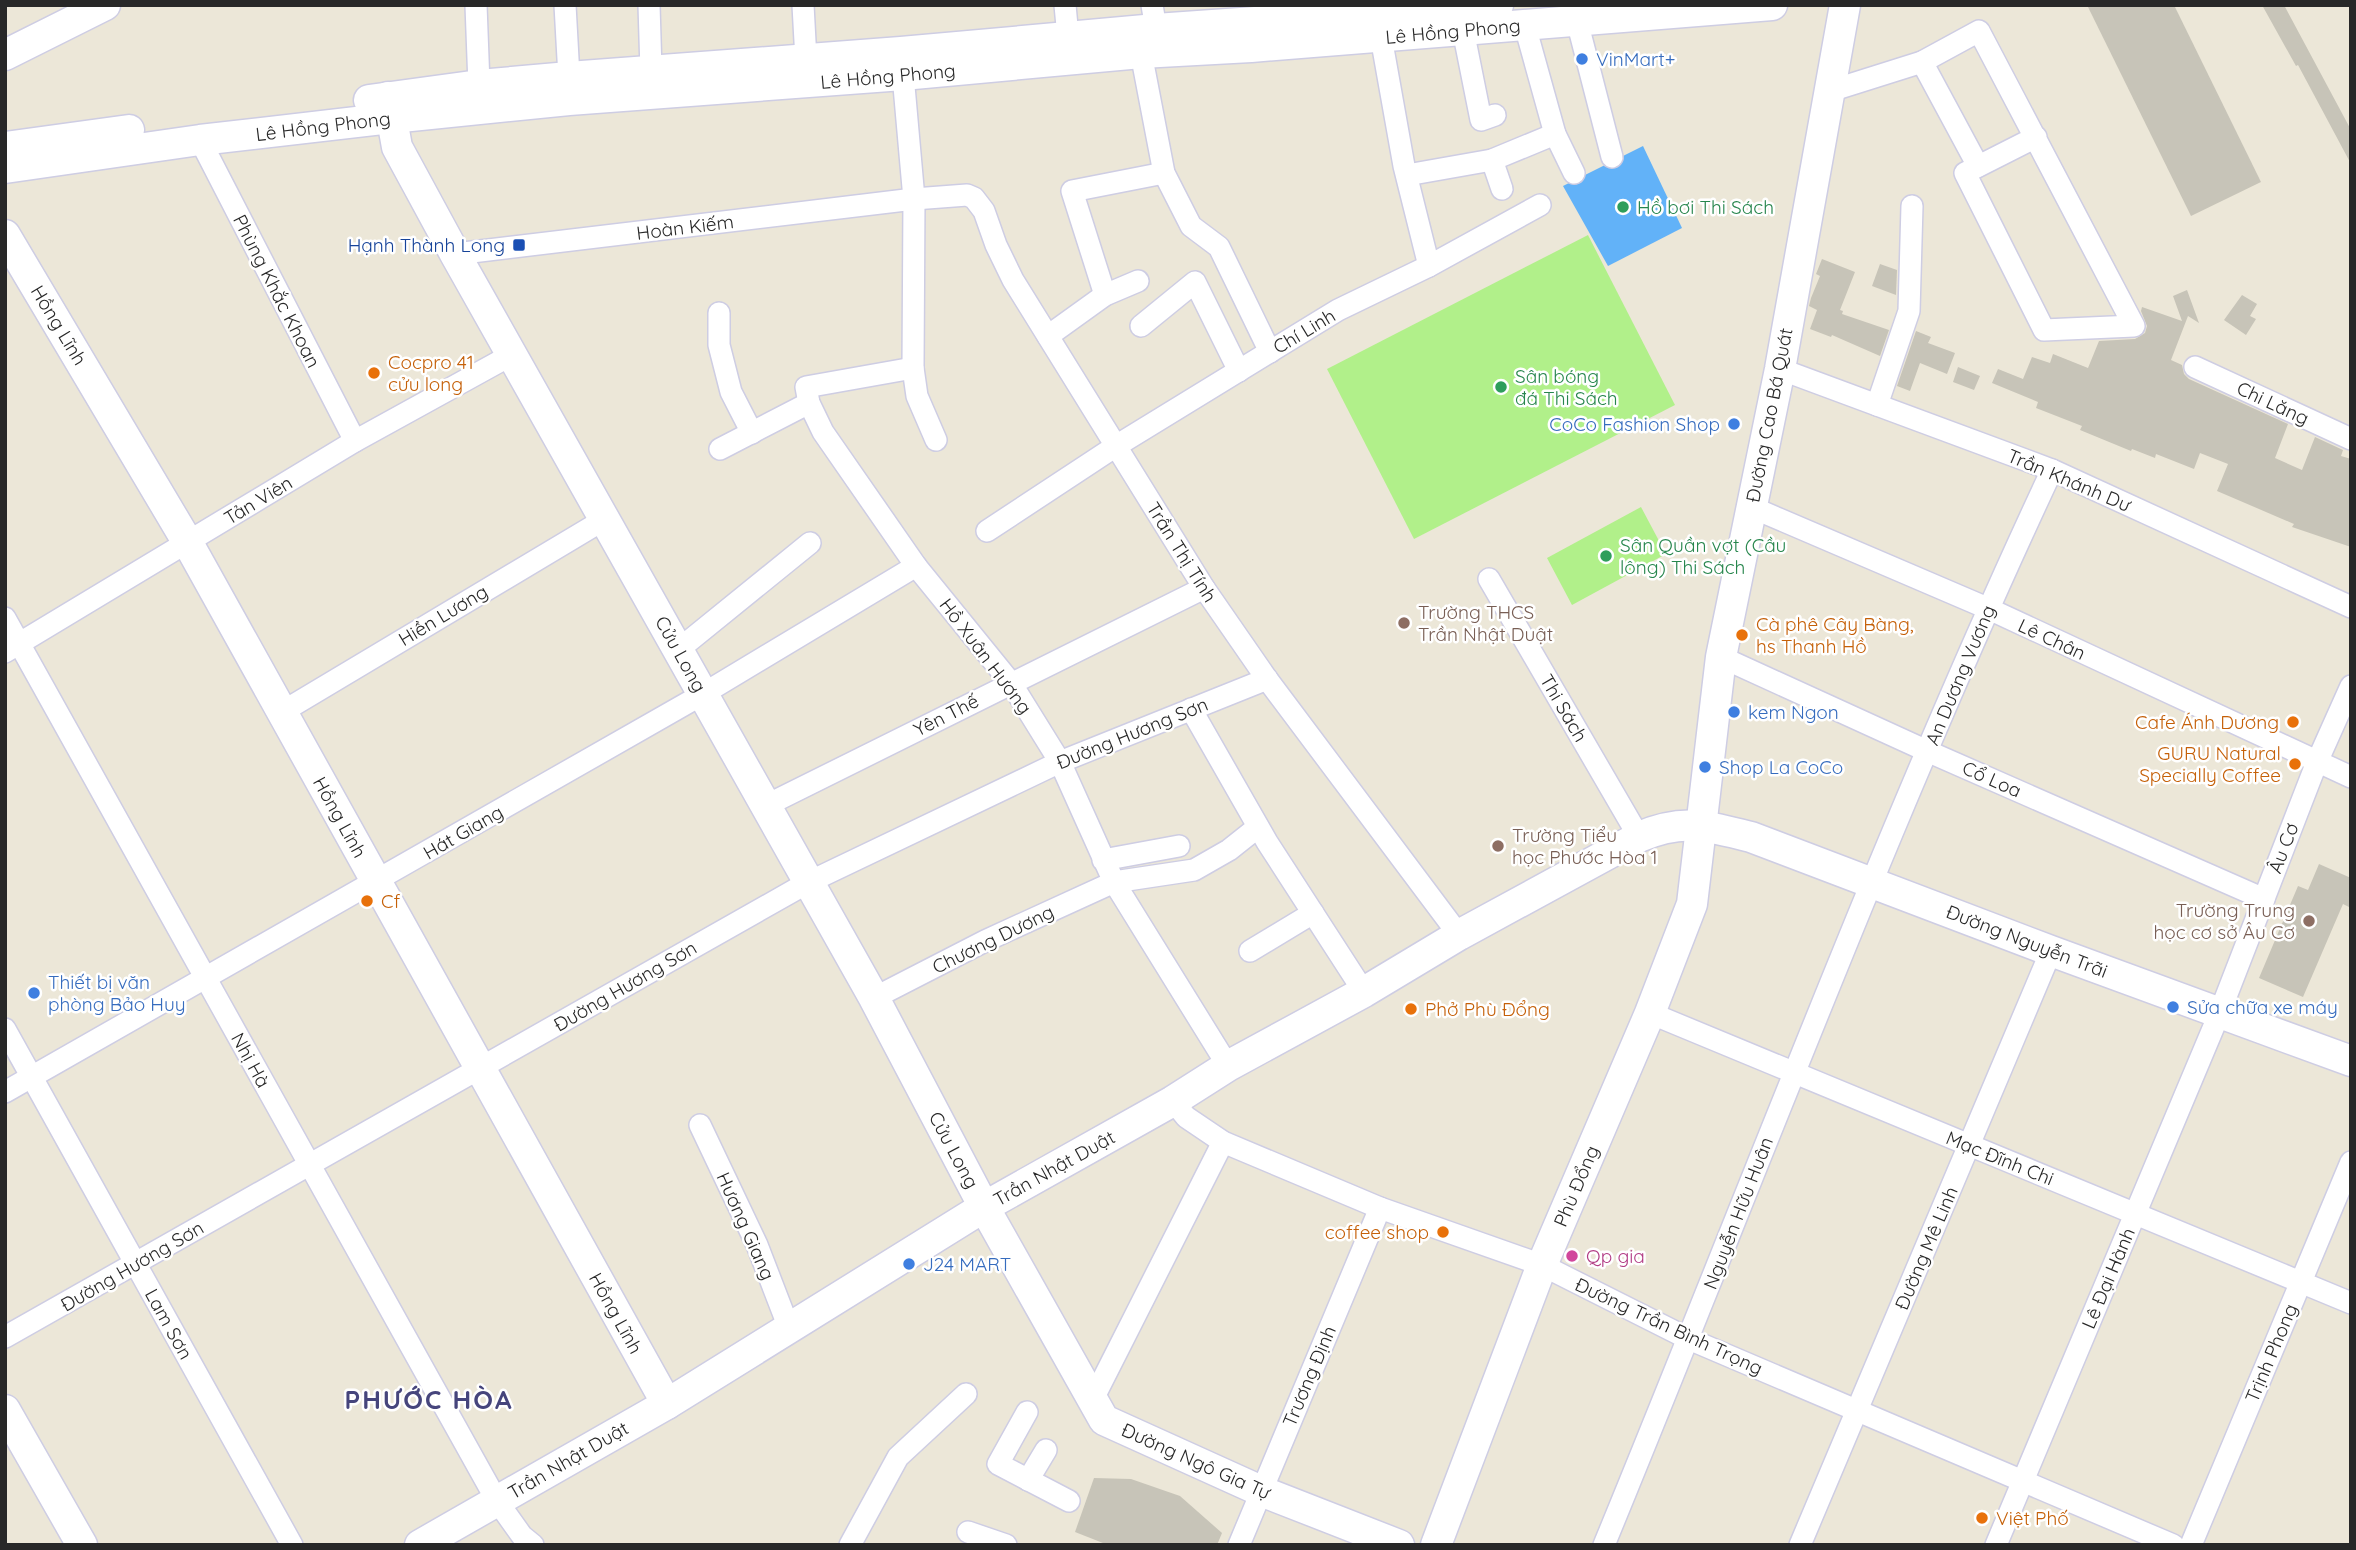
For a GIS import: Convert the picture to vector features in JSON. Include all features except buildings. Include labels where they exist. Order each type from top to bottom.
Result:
[{"type":"street","points":[[5,55],[105,5]]},
{"type":"street","points":[[476,5],[479,85]]},
{"type":"street","points":[[565,5],[569,77]]},
{"type":"street","points":[[649,5],[651,71]]},
{"type":"street","points":[[803,5],[817,66]]},
{"type":"street","points":[[1065,5],[1068,37]]},
{"type":"street","name":"Lê Hồng Phong","points":[[902,64],[1068,37],[1498,5]]},
{"type":"street","name":"Lê Hồng Phong","points":[[5,168],[200,140],[390,108],[479,85],[651,71],[902,64],[1150,29],[1381,37],[1772,5]]},
{"type":"street","name":"Đường Cao Bá Quát","points":[[1702,825],[1721,657],[1780,369],[1845,5]]},
{"type":"street","points":[[1577,21],[1612,157]]},
{"type":"street","points":[[1525,26],[1555,134],[1574,173]]},
{"type":"street","points":[[1150,29],[1164,173],[1191,226],[1219,247],[1270,352]]},
{"type":"street","points":[[1463,30],[1481,120],[1495,115]]},
{"type":"street","points":[[1830,91],[1922,62],[1979,31],[2036,137],[2134,326],[2044,330],[1965,173],[2036,137]]},
{"type":"street","points":[[1381,37],[1407,175],[1429,266]]},
{"type":"street","points":[[1922,62],[1978,166]]},
{"type":"street","points":[[902,64],[914,199],[913,368],[917,396],[936,440]]},
{"type":"street","name":"Lê Hồng Phong","points":[[5,147],[390,108],[597,98],[817,66]]},
{"type":"street","name":"Cửu Long","points":[[390,108],[397,147],[807,883],[874,998],[985,1207]]},
{"type":"street","points":[[1407,175],[1492,160],[1555,134]]},
{"type":"street","name":"Phùng Khắc Khoan","points":[[200,140],[355,441]]},
{"type":"street","points":[[1492,160],[1502,190]]},
{"type":"street","points":[[1105,295],[1072,191],[1164,173]]},
{"type":"street","name":"Trần Thị Tính","points":[[914,199],[967,195],[980,203],[1004,264],[1203,588],[1267,679],[1459,934]]},
{"type":"street","name":"Hoàn Kiếm","points":[[455,254],[914,199]]},
{"type":"street","name":"Chí Linh","points":[[987,530],[1116,446],[1338,310],[1429,266],[1540,205]]},
{"type":"street","points":[[1877,405],[1909,311],[1912,206]]},
{"type":"street","name":"Hồng Lĩnh","points":[[5,235],[188,543],[667,1404]]},
{"type":"street","points":[[1048,336],[1105,295],[1138,281]]},
{"type":"street","points":[[1141,326],[1195,282],[1239,371]]},
{"type":"street","points":[[719,313],[719,345],[725,369],[732,392],[752,433]]},
{"type":"street","name":"Tản Viên","points":[[12,648],[355,441],[513,354]]},
{"type":"street","name":"Chi Lăng","points":[[2195,367],[2351,439]]},
{"type":"street","points":[[720,449],[809,403],[806,387],[913,368]]},
{"type":"street","name":"Trần Khánh Dư","points":[[1780,369],[2052,470],[2351,607]]},
{"type":"street","name":"Hồ Xuân Hương","points":[[809,403],[823,432],[916,566],[1011,683],[1060,762],[1114,882],[1228,1066]]},
{"type":"street","name":"An Dương Vương","points":[[1871,881],[1987,608],[2052,470]]},
{"type":"street","name":"Lê Chân","points":[[1751,507],[1987,608],[2351,777]]},
{"type":"street","name":"Hiền Lương","points":[[282,712],[605,519]]},
{"type":"street","points":[[678,650],[810,544]]},
{"type":"street","name":"Hát Giang","points":[[5,1091],[703,694],[916,566]]},
{"type":"street","name":"Thi Sách","points":[[1489,579],[1639,837]]},
{"type":"street","name":"Yên Thế","points":[[765,806],[1203,588]]},
{"type":"street","name":"Nhị Hà","points":[[5,618],[12,648],[206,978],[497,1501],[522,1536],[533,1545]]},
{"type":"street","name":"Cổ Loa","points":[[1721,657],[2264,899]]},
{"type":"street","name":"Đường Hương Sơn","points":[[5,1337],[807,883],[1060,762],[1267,679]]},
{"type":"street","name":"Âu Cơ","points":[[2220,1012],[2317,762],[2351,686]]},
{"type":"street","points":[[1191,709],[1258,827],[1364,992]]},
{"type":"street","name":"Trần Nhật Duật","points":[[420,1545],[667,1404],[985,1207],[1173,1101],[1228,1066],[1364,992],[1459,934],[1639,837],[1685,824],[1702,825]]},
{"type":"street","name":"Đường Nguyễn Trãi","points":[[1702,825],[1751,836],[2051,951],[2351,1061]]},
{"type":"street","name":"Phù Đổng","points":[[1436,1545],[1542,1265],[1650,1013],[1692,904],[1702,825]]},
{"type":"street","name":"Chương Dương","points":[[874,998],[985,941],[1114,882],[1194,870],[1228,850],[1258,827]]},
{"type":"street","points":[[1104,860],[1180,846]]},
{"type":"street","name":"Nguyễn Hữu Huân","points":[[1604,1545],[1871,881]]},
{"type":"street","points":[[1250,951],[1313,913]]},
{"type":"street","name":"Đường Mê Linh","points":[[1800,1545],[2051,951]]},
{"type":"street","name":"Lê Đại Hành","points":[[1996,1545],[2220,1012]]},
{"type":"street","name":"Mạc Đĩnh Chi","points":[[1650,1013],[2351,1303]]},
{"type":"street","name":"Lam Sơn","points":[[5,1029],[292,1545]]},
{"type":"street","name":"Đường Trần Bình Trọng","points":[[1173,1101],[1186,1117],[1223,1142],[1380,1208],[1542,1265],[1689,1339],[2173,1545]]},
{"type":"street","name":"Hương Giang","points":[[700,1125],[757,1245],[789,1328]]},
{"type":"street","points":[[1092,1401],[1223,1142]]},
{"type":"street","name":"Trịnh Phong","points":[[2191,1545],[2351,1162]]},
{"type":"street","name":"Đường Ngô Gia Tự","points":[[985,1207],[1104,1420],[1261,1491],[1399,1545]]},
{"type":"street","name":"Trương Định","points":[[1239,1545],[1380,1208]]},
{"type":"street","points":[[850,1545],[898,1457],[966,1394]]},
{"type":"street","points":[[5,1410],[82,1545]]},
{"type":"street","points":[[1027,1412],[998,1464],[1069,1502]]},
{"type":"street","points":[[1028,1480],[1046,1450]]},
{"type":"street","points":[[968,1532],[1006,1545]]},
{"type":"green space","name":"Sân bóng đá Thi Sách","points":[[1588,235],[1675,405],[1414,539],[1327,369]]},
{"type":"green space","name":"Sân Quần vợt (Cầu lông) Thi Sách","points":[[1641,507],[1666,554],[1572,605],[1547,558]]},
{"type":"water","name":"Hồ bơi Thi Sách","points":[[1643,146],[1682,228],[1608,266],[1563,186]]},
{"type":"place","name":"VinMart+","points":[[1582,59]]},
{"type":"place","name":"Hồ bơi Thi Sách","points":[[1623,207]]},
{"type":"place","name":"Hạnh Thành Long","points":[[519,245]]},
{"type":"place","name":"Cocpro 41 cửu long","points":[[374,373]]},
{"type":"place","name":"Sân bóng đá Thi Sách","points":[[1501,387]]},
{"type":"place","name":"CoCo Fashion Shop","points":[[1734,424]]},
{"type":"place","name":"Sân Quần vợt (Cầu lông) Thi Sách","points":[[1606,556]]},
{"type":"place","name":"Trường THCS Trần Nhật Duật","points":[[1404,623]]},
{"type":"place","name":"Cà phê Cây Bàng, hs Thanh Hồ","points":[[1742,635]]},
{"type":"place","name":"kem Ngon","points":[[1734,712]]},
{"type":"place","name":"Cafe Ánh Dương","points":[[2293,722]]},
{"type":"place","name":"GURU Natural Specially Coffee","points":[[2295,764]]},
{"type":"place","name":"Shop La CoCo","points":[[1705,767]]},
{"type":"place","name":"Trường Tiểu học Phước Hòa 1","points":[[1498,846]]},
{"type":"place","name":"Cf","points":[[367,901]]},
{"type":"place","name":"Trường Trung học cơ sở Âu Cơ","points":[[2309,921]]},
{"type":"place","name":"Thiết bị văn phòng Bảo Huy","points":[[34,993]]},
{"type":"place","name":"Sửa chữa xe máy","points":[[2173,1007]]},
{"type":"place","name":"Phở Phù Đổng","points":[[1411,1009]]},
{"type":"place","name":"coffee shop","points":[[1443,1232]]},
{"type":"place","name":"Qp gia","points":[[1572,1256]]},
{"type":"place","name":"J24 MART","points":[[909,1264]]},
{"type":"place","name":"Việt Phố","points":[[1982,1518]]},
{"type":"district","name":"PHƯỚC HÒA","points":[[429,1400]]}]
